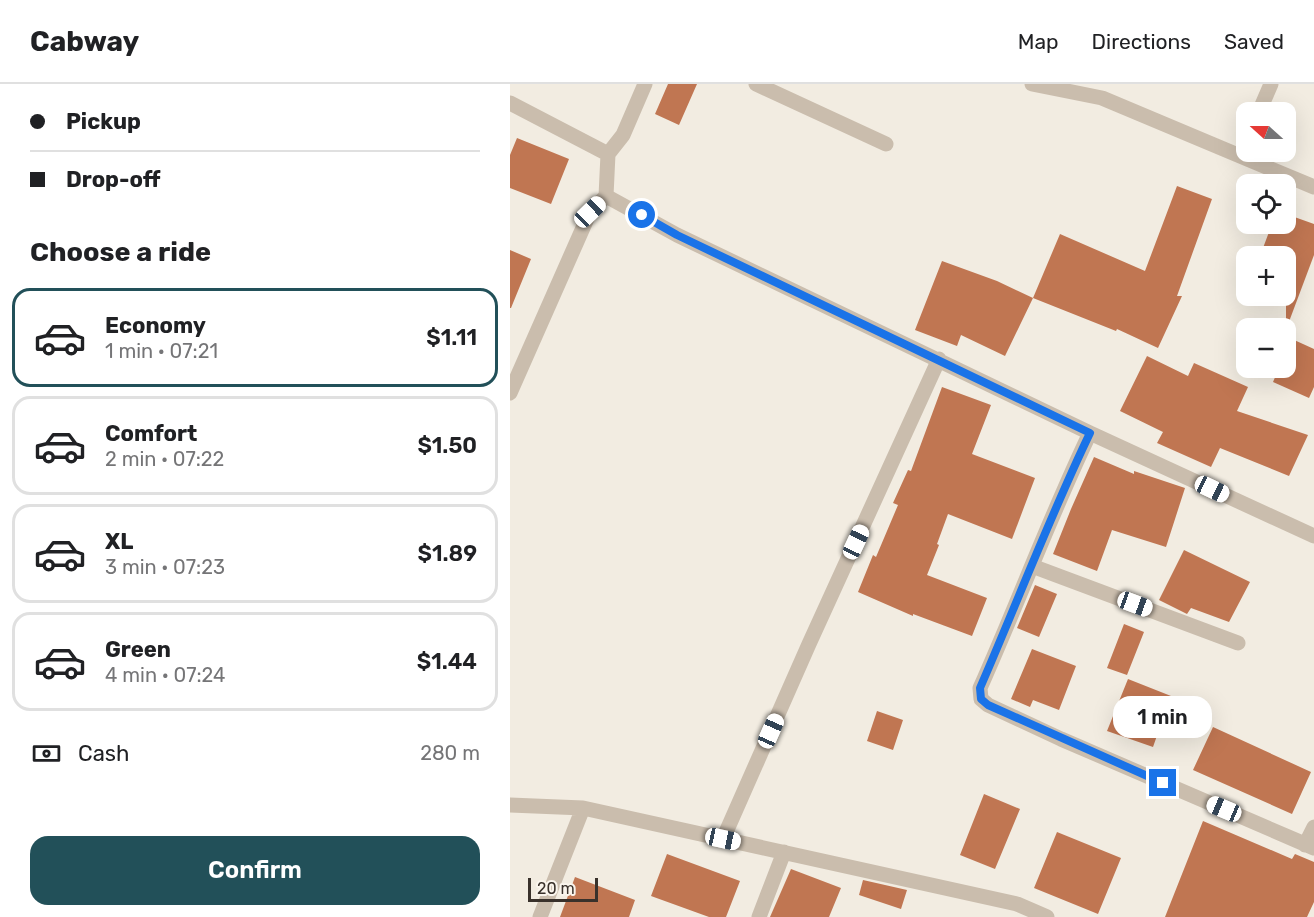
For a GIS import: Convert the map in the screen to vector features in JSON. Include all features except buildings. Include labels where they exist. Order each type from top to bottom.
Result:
[{"type":"street","points":[[510,393],[590,212],[606,196],[608,154],[623,135],[645,84]]},
{"type":"street","points":[[756,84],[886,144]]},
{"type":"street","points":[[1032,84],[1105,91],[1236,148]]},
{"type":"street","points":[[1263,102],[1271,84]]},
{"type":"street","points":[[510,103],[608,154]]},
{"type":"street","points":[[1265,162],[1314,187]]},
{"type":"street","points":[[606,196],[677,235],[1090,433],[1314,536]]},
{"type":"street","points":[[723,839],[939,359]]},
{"type":"street","points":[[1090,433],[1067,480],[980,688],[981,699],[988,705],[1061,739],[1310,847],[1314,827]]},
{"type":"street","points":[[1032,566],[1238,643]]},
{"type":"street","points":[[510,805],[583,808],[1017,904],[1047,917]]},
{"type":"street","points":[[540,917],[583,808]]},
{"type":"street","points":[[759,917],[784,852]]},
{"type":"route","points":[[642,215],[677,235],[1090,433],[1067,480],[980,688],[981,699],[988,705],[1061,739],[1163,783]]}]
